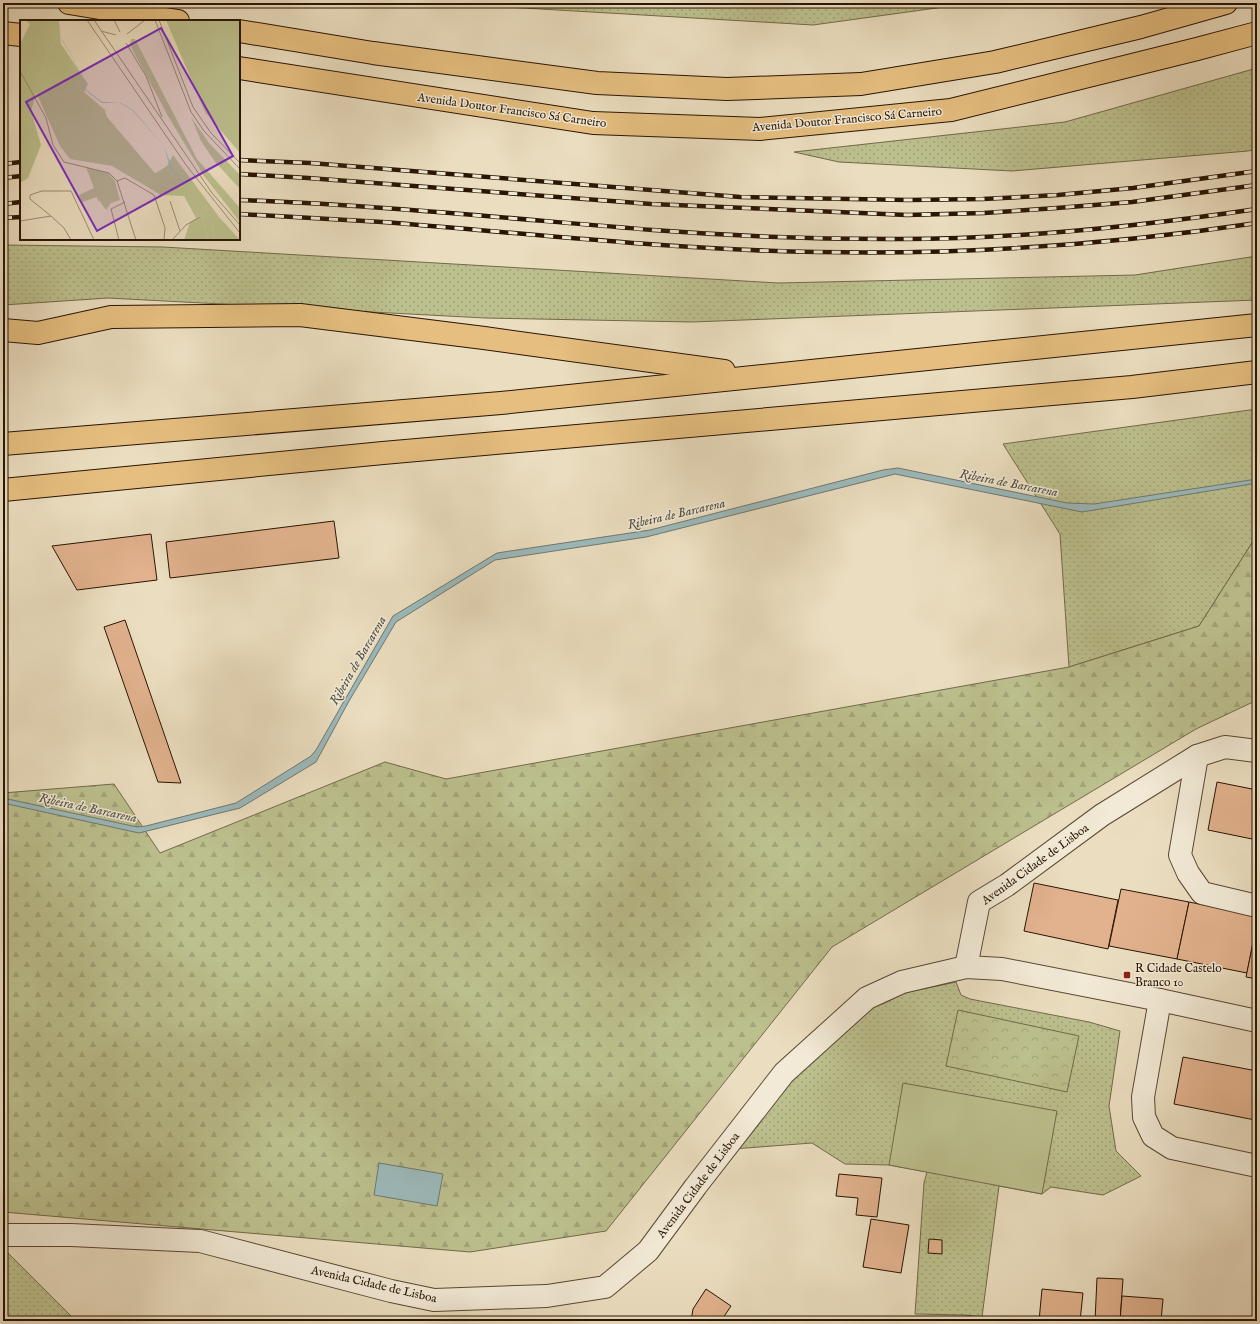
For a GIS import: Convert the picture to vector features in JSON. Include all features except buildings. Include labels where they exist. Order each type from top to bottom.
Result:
[{"type":"main road","points":[[68,3],[172,20]]},
{"type":"main road","points":[[240,31],[373,54],[597,83],[727,89],[861,84],[995,62],[1141,27],[1226,3]]},
{"type":"main road","points":[[3,33],[20,35]]},
{"type":"main road","name":"Avenida Doutor Francisco Sá Carneiro","points":[[240,68],[592,123],[760,129],[951,110],[1257,33]]},
{"type":"main road","points":[[3,330],[38,333],[111,316],[300,315],[484,338],[758,376]]},
{"type":"main road","points":[[3,444],[501,403],[1257,325]]},
{"type":"main road","points":[[3,490],[383,453],[1132,387],[1257,372]]},
{"type":"street","name":"Avenida Cidade de Lisboa","points":[[3,1235],[71,1235],[200,1241],[391,1291],[434,1300],[547,1296],[605,1287],[648,1251],[696,1186],[784,1073],[867,998],[902,982],[966,967],[979,902],[1007,885],[1102,815],[1196,756],[1225,747],[1257,751]]},
{"type":"street","points":[[1196,756],[1180,855],[1188,873],[1202,893],[1257,906]]},
{"type":"street","points":[[966,967],[1002,969],[1257,1021]]},
{"type":"street","points":[[1160,1000],[1143,1097],[1144,1118],[1153,1136],[1172,1148],[1257,1166]]},
{"type":"green space","points":[[468,3],[973,3],[813,25],[506,7]]},
{"type":"green space","points":[[1257,68],[1257,149],[1248,151],[1012,171],[839,162],[794,152],[1065,122]]},
{"type":"green space","points":[[3,245],[163,247],[778,283],[1135,275],[1257,256],[1257,300],[692,322],[485,318],[108,298],[3,305]]},
{"type":"green space","points":[[1257,409],[1257,535],[1199,626],[1069,667],[1060,534],[1003,444]]},
{"type":"green space","points":[[1257,535],[1257,697],[1255,701],[1196,729],[832,947],[606,1231],[470,1252],[3,1212],[3,793],[114,784],[160,853],[385,762],[446,779],[1069,667],[1199,626]]},
{"type":"green space","points":[[956,982],[961,995],[970,999],[1089,1022],[1120,1031],[1109,1106],[1116,1151],[1141,1176],[1103,1195],[1051,1187],[1042,1194],[999,1186],[982,1317],[965,1315],[915,1314],[924,1183],[927,1172],[889,1165],[845,1164],[812,1143],[733,1149],[761,1110],[868,1009],[885,1003],[904,993]]},
{"type":"green space","points":[[958,1010],[1079,1036],[1067,1092],[946,1066]]},
{"type":"green space","points":[[903,1083],[1057,1111],[1042,1194],[889,1165]]},
{"type":"green space","points":[[3,1248],[76,1321],[3,1321]]},
{"type":"water","points":[[898,468],[1067,503],[1094,504],[1257,479],[1257,483],[1082,512],[895,474],[646,537],[495,560],[396,622],[349,701],[316,762],[240,808],[139,833],[3,803],[3,798],[137,827],[236,803],[311,756],[316,750],[393,616],[497,553],[650,530],[883,470]]},
{"type":"water","points":[[379,1163],[443,1174],[437,1206],[374,1195]]},
{"type":"railway","points":[[240,160],[310,163],[740,197],[908,200],[983,199],[1058,195],[1133,188],[1257,171]]},
{"type":"railway","points":[[3,164],[20,162]]},
{"type":"railway","points":[[240,174],[651,204],[907,215],[984,213],[1132,202],[1257,185]]},
{"type":"railway","points":[[3,178],[20,176]]},
{"type":"railway","points":[[240,200],[394,209],[683,232],[771,237],[860,239],[935,239],[1027,235],[1119,227],[1257,209]]},
{"type":"railway","points":[[3,204],[20,202]]},
{"type":"railway","points":[[240,214],[382,222],[654,245],[763,251],[873,253],[983,250],[1092,243],[1202,231],[1257,223]]},
{"type":"railway","points":[[3,218],[20,217]]},
{"type":"place","name":"R Cidade Castelo Branco 10","points":[[1127,975]]},
{"type":"water label","name":"Ribeira de Barcarena","points":[[1009,482]]},
{"type":"water label","name":"Ribeira de Barcarena","points":[[676,513]]},
{"type":"water label","name":"Ribeira de Barcarena","points":[[357,660]]},
{"type":"water label","name":"Ribeira de Barcarena","points":[[88,807]]}]
